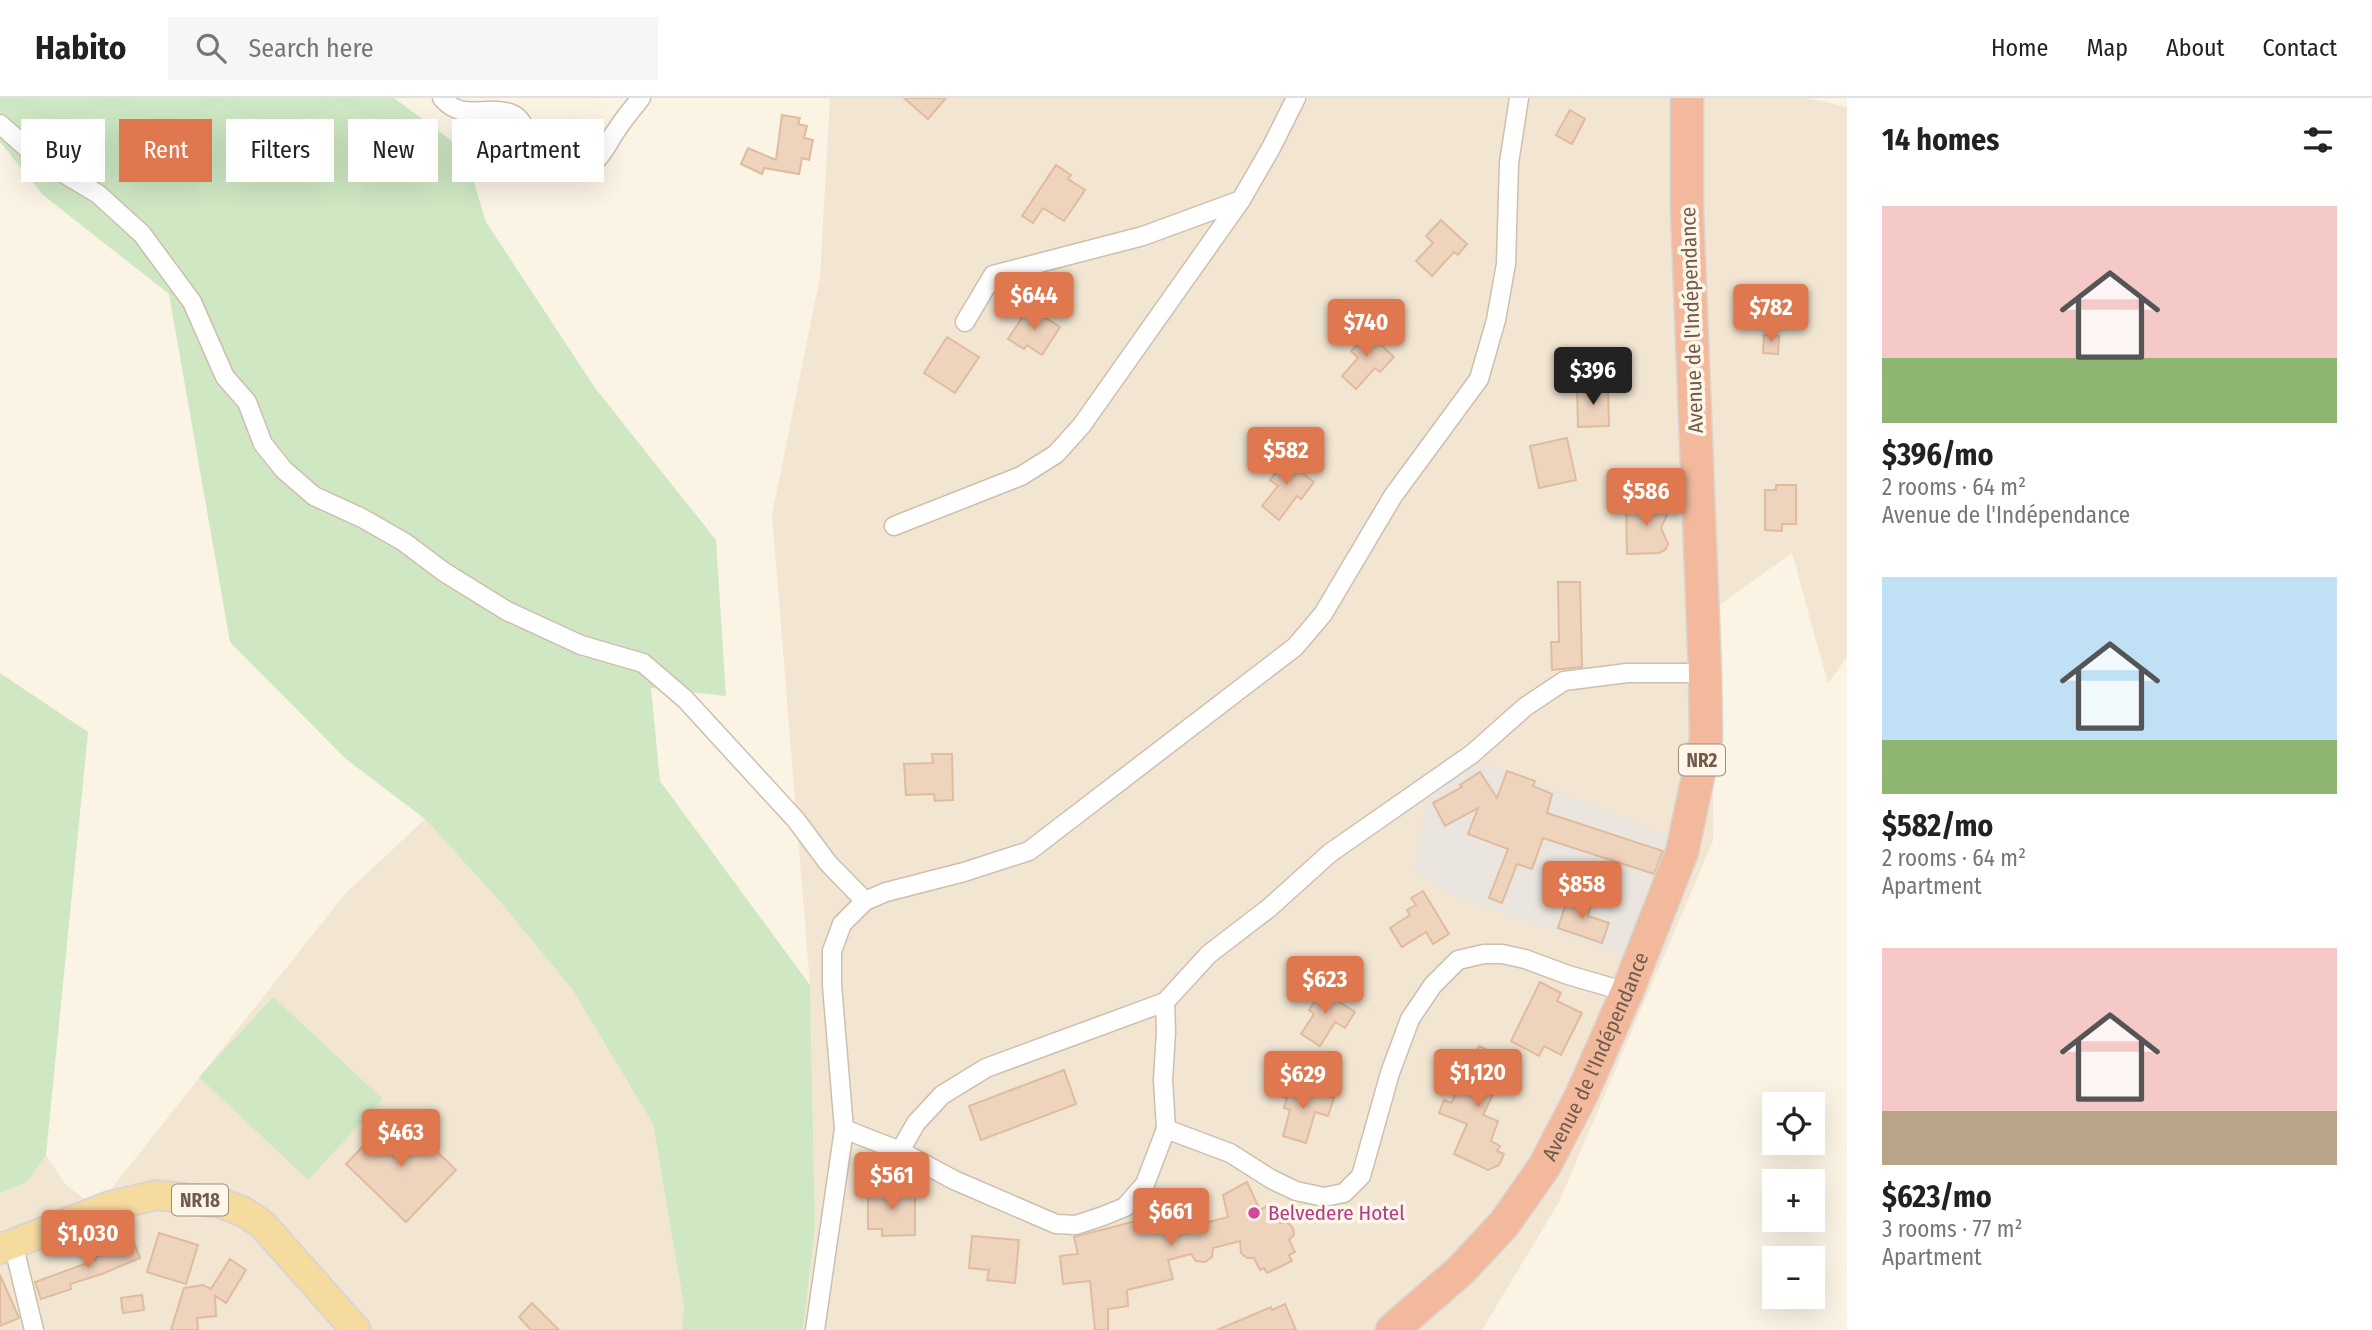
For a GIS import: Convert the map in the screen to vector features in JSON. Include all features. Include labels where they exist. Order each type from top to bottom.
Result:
[{"type":"highway","name":"Avenue de l'Indépendance","points":[[1392,1330],[1460,1271],[1504,1224],[1544,1167],[1581,1096],[1627,992],[1682,852],[1706,739],[1706,673],[1687,210],[1687,98]]},
{"type":"main road","name":"NR18","points":[[6,1246],[110,1206],[157,1195],[222,1203],[244,1212],[262,1224],[356,1330]]},
{"type":"street","points":[[442,98],[453,108],[466,112],[511,114],[521,121],[532,147],[544,164],[559,170],[581,170],[598,158],[622,120],[641,98]]},
{"type":"street","points":[[894,526],[1021,476],[1056,454],[1082,425],[1241,200],[1296,98]]},
{"type":"street","points":[[815,1330],[844,1129],[832,985],[832,951],[842,924],[865,901],[886,892],[964,872],[1028,851],[1295,647],[1322,614],[1393,496],[1479,379],[1496,320],[1506,264],[1509,163],[1520,98]]},
{"type":"street","points":[[0,124],[38,158],[98,194],[142,234],[192,302],[225,377],[247,402],[263,444],[284,470],[314,496],[362,518],[404,542],[444,572],[507,611],[581,645],[643,663],[685,699],[796,820],[828,863],[865,901]]},
{"type":"street","points":[[965,323],[993,275],[1143,236],[1241,200]]},
{"type":"street","points":[[900,1151],[916,1123],[942,1095],[986,1068],[1165,1002],[1209,954],[1269,908],[1330,853],[1472,754],[1525,707],[1564,681],[1627,673],[1706,673]]},
{"type":"street","points":[[1166,1129],[1230,1153],[1296,1191],[1325,1197],[1343,1193],[1361,1176],[1390,1073],[1410,1020],[1433,985],[1458,960],[1484,954],[1502,954],[1627,992]]},
{"type":"street","points":[[844,1129],[900,1151],[954,1180],[1056,1224],[1076,1225],[1125,1206],[1145,1184],[1166,1129],[1163,1080],[1165,1002]]},
{"type":"street","points":[[6,1246],[34,1330]]},
{"type":"shaded area","points":[[830,98],[1807,98],[1847,107],[1847,657],[1828,684],[1792,553],[1714,609],[1713,841],[1559,1202],[1482,1330],[803,1330],[815,1228],[810,985],[772,515],[820,277]]},
{"type":"shaded area","points":[[1472,762],[1507,771],[1676,838],[1659,886],[1647,885],[1642,901],[1650,907],[1629,957],[1449,894],[1414,869],[1428,795]]},
{"type":"shaded area","points":[[425,819],[496,897],[572,989],[653,1124],[684,1307],[682,1330],[0,1330],[0,1193],[27,1182],[46,1155],[66,1185],[96,1208],[344,895]]},
{"type":"green space","points":[[0,98],[394,98],[422,119],[348,119],[348,182],[438,182],[438,131],[452,141],[452,182],[474,182],[486,222],[595,388],[716,540],[726,696],[651,688],[660,781],[810,985],[815,1228],[803,1330],[682,1330],[684,1307],[653,1124],[572,989],[496,897],[425,819],[346,759],[230,642],[169,294],[43,195],[32,182],[105,182],[105,119],[21,119],[21,168],[0,142]]},
{"type":"green space","points":[[0,673],[88,732],[46,1155],[27,1182],[0,1193]]},
{"type":"green space","points":[[273,997],[383,1099],[308,1180],[199,1077]]},
{"type":"building","points":[[904,98],[946,98],[928,119]]},
{"type":"building","points":[[1570,110],[1585,119],[1572,144],[1556,135]]},
{"type":"building","points":[[782,115],[800,118],[798,124],[807,126],[804,138],[813,140],[809,160],[802,158],[799,174],[764,168],[762,174],[741,164],[748,148],[776,160]]},
{"type":"building","points":[[1056,165],[1071,175],[1068,179],[1085,190],[1064,221],[1043,208],[1033,223],[1022,216]]},
{"type":"building","points":[[1441,220],[1467,244],[1458,255],[1454,252],[1432,276],[1416,261],[1433,243],[1426,236]]},
{"type":"building","points":[[1029,307],[1060,327],[1042,355],[1027,345],[1024,349],[1008,339]]},
{"type":"building","points":[[1363,328],[1394,357],[1380,372],[1375,368],[1356,389],[1342,376],[1358,358],[1351,351],[1357,345],[1352,341]]},
{"type":"building","points":[[1764,335],[1779,336],[1778,354],[1763,353]]},
{"type":"building","points":[[947,337],[979,357],[955,393],[924,373]]},
{"type":"building","points":[[1608,387],[1609,426],[1578,427],[1577,389]]},
{"type":"building","points":[[1567,438],[1576,480],[1539,488],[1530,446]]},
{"type":"building","points":[[1280,456],[1314,482],[1301,499],[1297,496],[1279,520],[1262,506],[1278,486],[1270,480],[1275,474],[1270,469]]},
{"type":"building","points":[[1776,485],[1796,485],[1796,524],[1782,524],[1782,531],[1765,530],[1765,490],[1776,490]]},
{"type":"building","points":[[1626,503],[1665,505],[1668,513],[1661,528],[1668,544],[1665,550],[1659,553],[1627,554]]},
{"type":"building","points":[[1558,582],[1580,582],[1582,667],[1552,670],[1551,642],[1559,642]]},
{"type":"building","points":[[932,754],[952,754],[953,800],[935,801],[934,794],[906,795],[904,764],[933,763]]},
{"type":"building","points":[[1507,771],[1535,781],[1533,786],[1552,794],[1547,813],[1663,851],[1654,874],[1543,838],[1532,869],[1517,864],[1502,903],[1489,898],[1508,849],[1468,834],[1478,808],[1445,826],[1433,803],[1462,787],[1460,785],[1480,772],[1497,798]]},
{"type":"building","points":[[1423,891],[1449,934],[1433,944],[1426,932],[1402,947],[1390,928],[1410,915],[1407,910],[1416,905],[1411,898]]},
{"type":"building","points":[[1568,897],[1591,902],[1588,916],[1609,923],[1602,943],[1558,928]]},
{"type":"building","points":[[1540,982],[1561,993],[1557,1001],[1582,1013],[1561,1055],[1544,1046],[1539,1056],[1511,1041]]},
{"type":"building","points":[[1315,986],[1355,1012],[1345,1028],[1335,1022],[1320,1046],[1301,1034],[1314,1014],[1309,1010],[1314,1002],[1307,998]]},
{"type":"building","points":[[1479,1046],[1509,1061],[1483,1115],[1498,1121],[1491,1141],[1500,1146],[1497,1151],[1504,1154],[1499,1165],[1488,1170],[1454,1154],[1467,1124],[1439,1113],[1444,1100],[1451,1103]]},
{"type":"building","points":[[1064,1070],[1076,1104],[981,1140],[969,1106]]},
{"type":"building","points":[[1283,1083],[1334,1098],[1328,1116],[1315,1112],[1306,1143],[1283,1136],[1290,1110],[1284,1108],[1287,1098],[1280,1096]]},
{"type":"building","points":[[406,1122],[456,1170],[406,1222],[346,1164],[384,1124],[394,1134]]},
{"type":"building","points":[[1247,1182],[1260,1210],[1271,1204],[1280,1223],[1288,1223],[1293,1228],[1294,1235],[1289,1240],[1295,1252],[1289,1255],[1292,1261],[1267,1273],[1264,1268],[1260,1270],[1254,1258],[1247,1258],[1241,1253],[1240,1241],[1213,1248],[1212,1257],[1205,1262],[1196,1261],[1191,1254],[1168,1260],[1173,1279],[1127,1290],[1128,1306],[1108,1309],[1108,1330],[1095,1330],[1090,1281],[1063,1284],[1060,1256],[1078,1254],[1074,1237],[1163,1214],[1159,1199],[1177,1194],[1186,1228],[1228,1217],[1223,1195]]},
{"type":"building","points":[[915,1190],[915,1235],[882,1236],[882,1229],[868,1229],[868,1191]]},
{"type":"building","points":[[159,1233],[198,1245],[186,1284],[147,1272]]},
{"type":"building","points":[[972,1236],[1019,1240],[1015,1283],[987,1280],[989,1270],[969,1268]]},
{"type":"building","points":[[133,1240],[140,1258],[70,1284],[71,1289],[41,1299],[35,1282],[96,1260],[95,1257]]},
{"type":"building","points":[[230,1259],[246,1270],[226,1303],[215,1296],[216,1316],[197,1318],[198,1330],[171,1330],[184,1288],[203,1285],[211,1289]]},
{"type":"building","points":[[0,1275],[19,1318],[0,1326]]},
{"type":"building","points":[[142,1295],[144,1310],[123,1313],[121,1298]]},
{"type":"building","points":[[532,1303],[559,1330],[531,1330],[519,1317]]},
{"type":"building","points":[[1285,1304],[1296,1330],[1217,1330],[1271,1307],[1272,1310]]},
{"type":"place","name":"Belvedere Hotel","points":[[1254,1213]]}]
